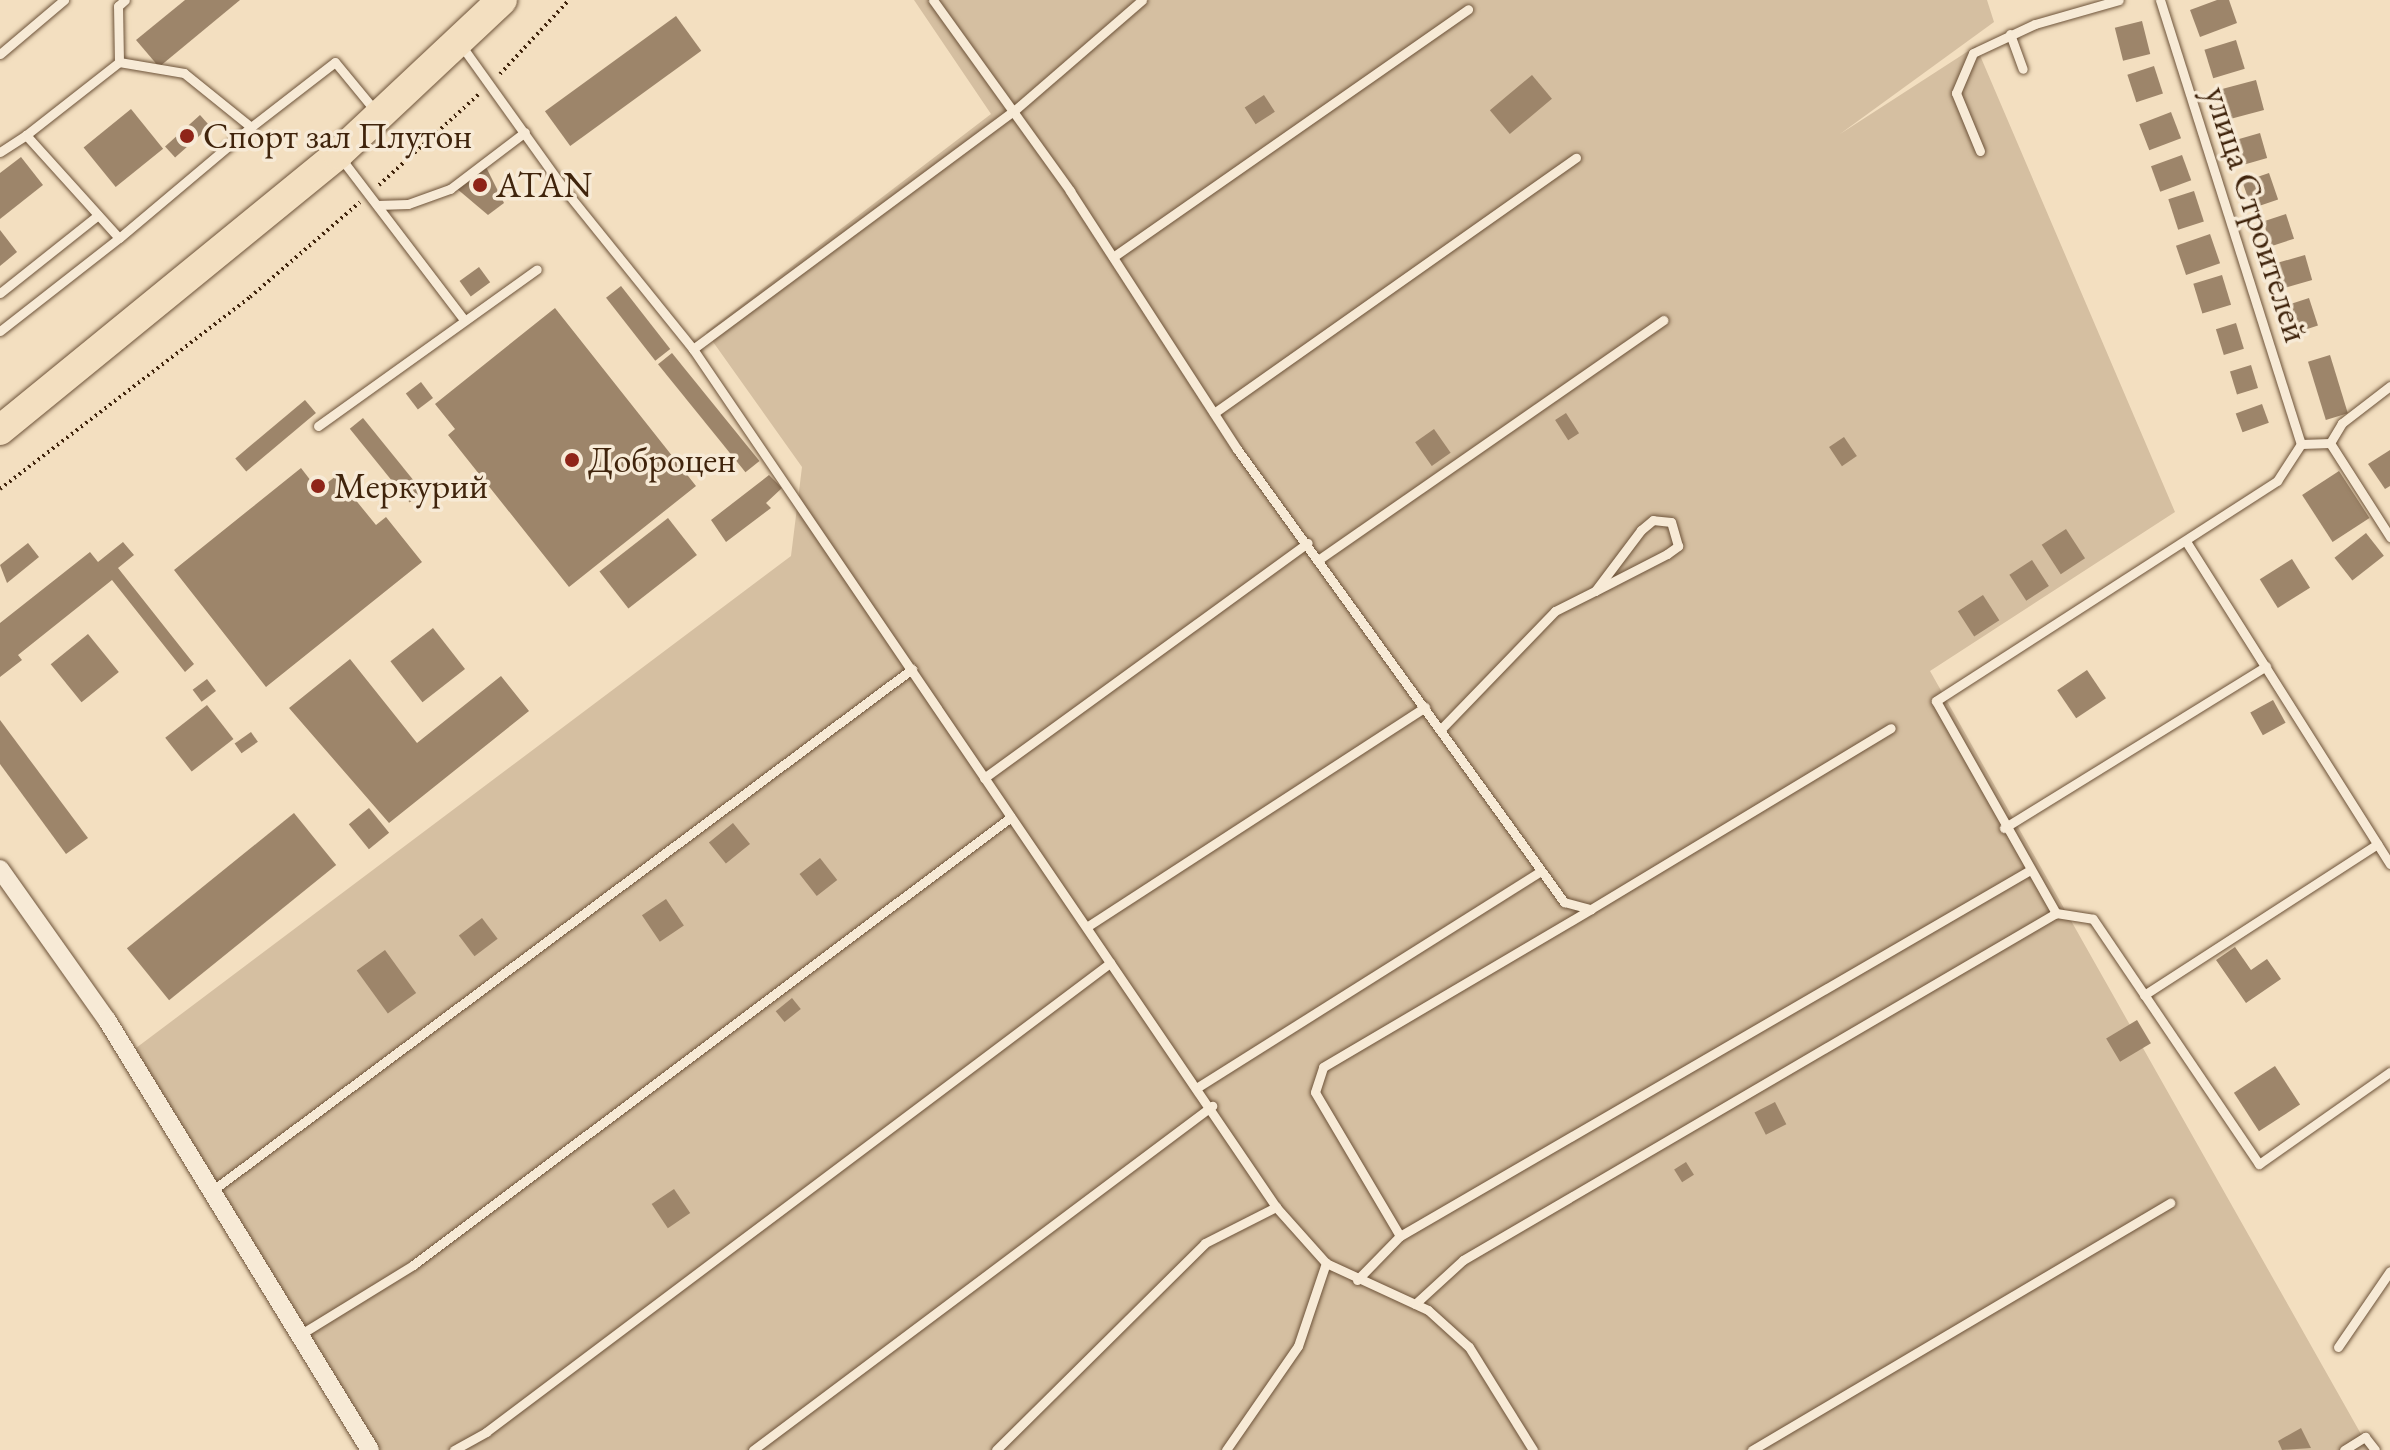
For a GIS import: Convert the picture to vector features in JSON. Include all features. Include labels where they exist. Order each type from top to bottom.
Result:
[{"type":"main road","points":[[0,430],[381,118],[461,45],[502,0]]},
{"type":"street","points":[[0,869],[107,1020],[370,1450]]},
{"type":"lane","points":[[0,54],[64,0]]},
{"type":"lane","points":[[933,0],[1015,110],[1214,413],[1321,558],[1541,871],[1564,902],[1591,909]]},
{"type":"lane","points":[[693,349],[1015,110],[1142,0]]},
{"type":"lane","points":[[1980,151],[1956,93],[1973,53],[2010,34],[2119,0]]},
{"type":"lane","name":"улица Строителей","points":[[2160,0],[2301,444]]},
{"type":"lane","points":[[119,2],[119,62]]},
{"type":"lane","points":[[1113,257],[1468,9]]},
{"type":"lane","points":[[2010,34],[2023,69]]},
{"type":"lane","points":[[461,45],[693,349],[1088,926],[1110,963],[1212,1106],[1276,1207],[1326,1263],[1357,1280],[1415,1304],[1469,1347],[1533,1450]]},
{"type":"lane","points":[[0,152],[119,62],[184,73],[251,127]]},
{"type":"lane","points":[[0,331],[335,62],[381,118]]},
{"type":"lane","points":[[377,205],[408,204],[450,189],[525,132]]},
{"type":"lane","points":[[26,135],[119,238]]},
{"type":"lane","points":[[338,154],[464,320]]},
{"type":"lane","points":[[1214,413],[1576,158]]},
{"type":"lane","points":[[0,293],[98,215]]},
{"type":"lane","points":[[318,426],[537,269]]},
{"type":"lane","points":[[1321,558],[1663,320]]},
{"type":"lane","points":[[2330,443],[2342,423],[2390,386]]},
{"type":"lane","points":[[2056,913],[2004,828],[1936,701],[2187,543],[2277,481],[2301,444],[2330,443]]},
{"type":"lane","points":[[2330,443],[2390,537]]},
{"type":"lane","points":[[1441,729],[1555,611],[1595,591],[1678,546],[1671,522],[1653,520],[1641,530],[1595,591]]},
{"type":"lane","points":[[984,778],[1308,543]]},
{"type":"lane","points":[[2187,543],[2390,864]]},
{"type":"lane","points":[[2004,828],[2266,666]]},
{"type":"lane","points":[[213,1190],[912,669]]},
{"type":"lane","points":[[1088,926],[1425,707]]},
{"type":"lane","points":[[1400,1236],[1315,1092],[1323,1067],[1891,728]]},
{"type":"lane","points":[[301,1334],[413,1265],[1011,817]]},
{"type":"lane","points":[[2144,995],[2377,844]]},
{"type":"lane","points":[[1357,1280],[1400,1236],[2030,870]]},
{"type":"lane","points":[[1198,1087],[1541,871]]},
{"type":"lane","points":[[1415,1304],[1463,1260],[2056,913],[2093,919],[2259,1164],[2390,1072]]},
{"type":"lane","points":[[454,1450],[486,1432],[1110,963]]},
{"type":"lane","points":[[753,1450],[1212,1106]]},
{"type":"lane","points":[[1752,1450],[2170,1203]]},
{"type":"lane","points":[[996,1450],[1205,1243],[1276,1207]]},
{"type":"lane","points":[[1226,1450],[1298,1346],[1326,1263]]},
{"type":"lane","points":[[2338,1347],[2390,1271]]},
{"type":"lane","points":[[2344,1450],[2365,1437],[2375,1450]]},
{"type":"path","points":[[0,489],[250,297],[490,85],[569,0]]},
{"type":"shaded area","points":[[914,0],[1987,0],[1994,22],[1840,134],[1976,46],[2175,512],[1930,671],[2370,1450],[375,1450],[132,1051],[791,556],[802,467],[706,332],[991,114]]},
{"type":"building","points":[[185,0],[240,0],[159,67],[136,40]]},
{"type":"building","points":[[2217,0],[2229,0],[2237,23],[2200,37],[2190,10]]},
{"type":"building","points":[[676,16],[701,51],[570,146],[545,111]]},
{"type":"building","points":[[2142,21],[2150,54],[2123,61],[2115,28]]},
{"type":"building","points":[[2236,40],[2245,69],[2213,78],[2204,50]]},
{"type":"building","points":[[2154,66],[2163,94],[2136,102],[2127,75]]},
{"type":"building","points":[[1532,75],[1552,99],[1510,134],[1490,110]]},
{"type":"building","points":[[2256,80],[2264,110],[2227,120],[2219,90]]},
{"type":"building","points":[[1264,95],[1275,112],[1256,124],[1245,108]]},
{"type":"building","points":[[131,109],[163,149],[116,187],[84,147]]},
{"type":"building","points":[[2171,112],[2181,138],[2149,150],[2139,124]]},
{"type":"building","name":"Спорт зал Плутон","points":[[200,115],[210,126],[175,158],[165,146]]},
{"type":"building","points":[[2260,133],[2267,158],[2239,166],[2232,141]]},
{"type":"building","points":[[2182,155],[2191,180],[2160,192],[2151,166]]},
{"type":"building","points":[[21,157],[43,185],[0,219],[0,173]]},
{"type":"building","points":[[485,165],[504,203],[488,215],[456,188]]},
{"type":"building","points":[[2269,173],[2278,199],[2252,209],[2243,182]]},
{"type":"building","points":[[2194,191],[2204,221],[2178,230],[2168,199]]},
{"type":"building","points":[[2286,214],[2294,239],[2271,246],[2263,221]]},
{"type":"building","points":[[0,230],[17,252],[0,266]]},
{"type":"building","points":[[2210,234],[2220,263],[2186,275],[2176,246]]},
{"type":"building","points":[[2305,255],[2312,280],[2281,289],[2274,264]]},
{"type":"building","points":[[479,267],[490,282],[471,296],[460,281]]},
{"type":"building","points":[[2222,275],[2231,305],[2202,313],[2193,284]]},
{"type":"building","points":[[621,286],[670,349],[655,361],[606,298]]},
{"type":"building","points":[[2309,298],[2318,326],[2294,333],[2285,306]]},
{"type":"building","name":"Доброцен","points":[[555,308],[696,486],[569,587],[448,435],[455,429],[435,404]]},
{"type":"building","points":[[2236,323],[2244,349],[2224,355],[2216,329]]},
{"type":"building","points":[[672,353],[759,461],[745,472],[658,364]]},
{"type":"building","points":[[2330,355],[2348,413],[2326,420],[2308,362]]},
{"type":"building","points":[[2251,365],[2258,388],[2237,394],[2230,371]]},
{"type":"building","points":[[421,382],[433,398],[418,409],[406,393]]},
{"type":"building","points":[[305,400],[316,413],[246,472],[235,458]]},
{"type":"building","points":[[2262,404],[2269,423],[2243,432],[2236,414]]},
{"type":"building","points":[[1566,413],[1579,433],[1568,440],[1555,420]]},
{"type":"building","points":[[363,418],[423,492],[410,503],[350,429]]},
{"type":"building","points":[[1434,429],[1451,453],[1432,466],[1415,442]]},
{"type":"building","points":[[1844,437],[1857,456],[1842,466],[1829,447]]},
{"type":"building","points":[[2390,450],[2390,486],[2385,489],[2368,464]]},
{"type":"building","points":[[301,468],[318,490],[336,476],[376,525],[386,517],[422,562],[266,687],[174,570]]},
{"type":"building","points":[[2339,471],[2369,518],[2333,542],[2302,495]]},
{"type":"building","points":[[769,475],[782,488],[766,503],[771,508],[726,542],[711,520]]},
{"type":"building","points":[[668,518],[697,555],[628,609],[599,572]]},
{"type":"building","points":[[2066,529],[2085,558],[2061,574],[2042,545]]},
{"type":"building","points":[[2366,533],[2384,556],[2352,580],[2334,558]]},
{"type":"building","points":[[123,542],[134,555],[118,568],[194,664],[185,672],[112,580],[18,655],[22,660],[0,677],[0,623],[90,552],[98,562]]},
{"type":"building","points":[[28,543],[39,557],[7,583],[0,565]]},
{"type":"building","points":[[2292,559],[2310,588],[2278,608],[2260,579]]},
{"type":"building","points":[[2032,560],[2049,586],[2026,601],[2009,575]]},
{"type":"building","points":[[1983,595],[1999,620],[1974,636],[1958,611]]},
{"type":"building","points":[[433,628],[465,669],[422,702],[390,661]]},
{"type":"building","points":[[88,634],[119,672],[82,702],[51,664]]},
{"type":"building","points":[[350,659],[417,743],[501,676],[529,711],[389,823],[289,708]]},
{"type":"building","points":[[2087,670],[2106,698],[2076,718],[2057,690]]},
{"type":"building","points":[[207,679],[216,691],[202,702],[193,690]]},
{"type":"building","points":[[2273,700],[2286,723],[2263,735],[2250,713]]},
{"type":"building","points":[[207,705],[233,739],[192,772],[165,738]]},
{"type":"building","points":[[0,720],[88,838],[66,854],[0,764]]},
{"type":"building","points":[[251,732],[258,742],[241,753],[235,743]]},
{"type":"building","points":[[369,808],[389,833],[369,849],[349,824]]},
{"type":"building","points":[[294,813],[336,865],[169,1000],[127,948]]},
{"type":"building","points":[[733,823],[750,844],[726,863],[709,843]]},
{"type":"building","points":[[820,858],[837,880],[817,896],[800,874]]},
{"type":"building","points":[[666,899],[684,926],[660,942],[642,915]]},
{"type":"building","points":[[482,918],[498,939],[474,956],[459,935]]},
{"type":"building","points":[[2235,947],[2251,970],[2267,959],[2281,979],[2246,1003],[2216,960]]},
{"type":"building","points":[[385,950],[416,993],[388,1013],[357,971]]},
{"type":"building","points":[[792,998],[801,1009],[784,1022],[776,1011]]},
{"type":"building","points":[[2137,1020],[2151,1043],[2120,1062],[2106,1039]]},
{"type":"building","points":[[2275,1066],[2300,1105],[2259,1131],[2234,1093]]},
{"type":"building","points":[[1775,1102],[1786,1124],[1766,1135],[1755,1112]]},
{"type":"building","points":[[1686,1162],[1694,1175],[1682,1182],[1674,1169]]},
{"type":"building","points":[[674,1189],[690,1213],[668,1228],[652,1204]]},
{"type":"building","points":[[2301,1428],[2311,1448],[2282,1450],[2278,1441]]},
{"type":"place","name":"Спорт зал Плутон","points":[[187,136]]},
{"type":"place","name":"ATAN","points":[[480,185]]},
{"type":"place","name":"Доброцен","points":[[572,460]]},
{"type":"place","name":"Меркурий","points":[[318,486]]}]
